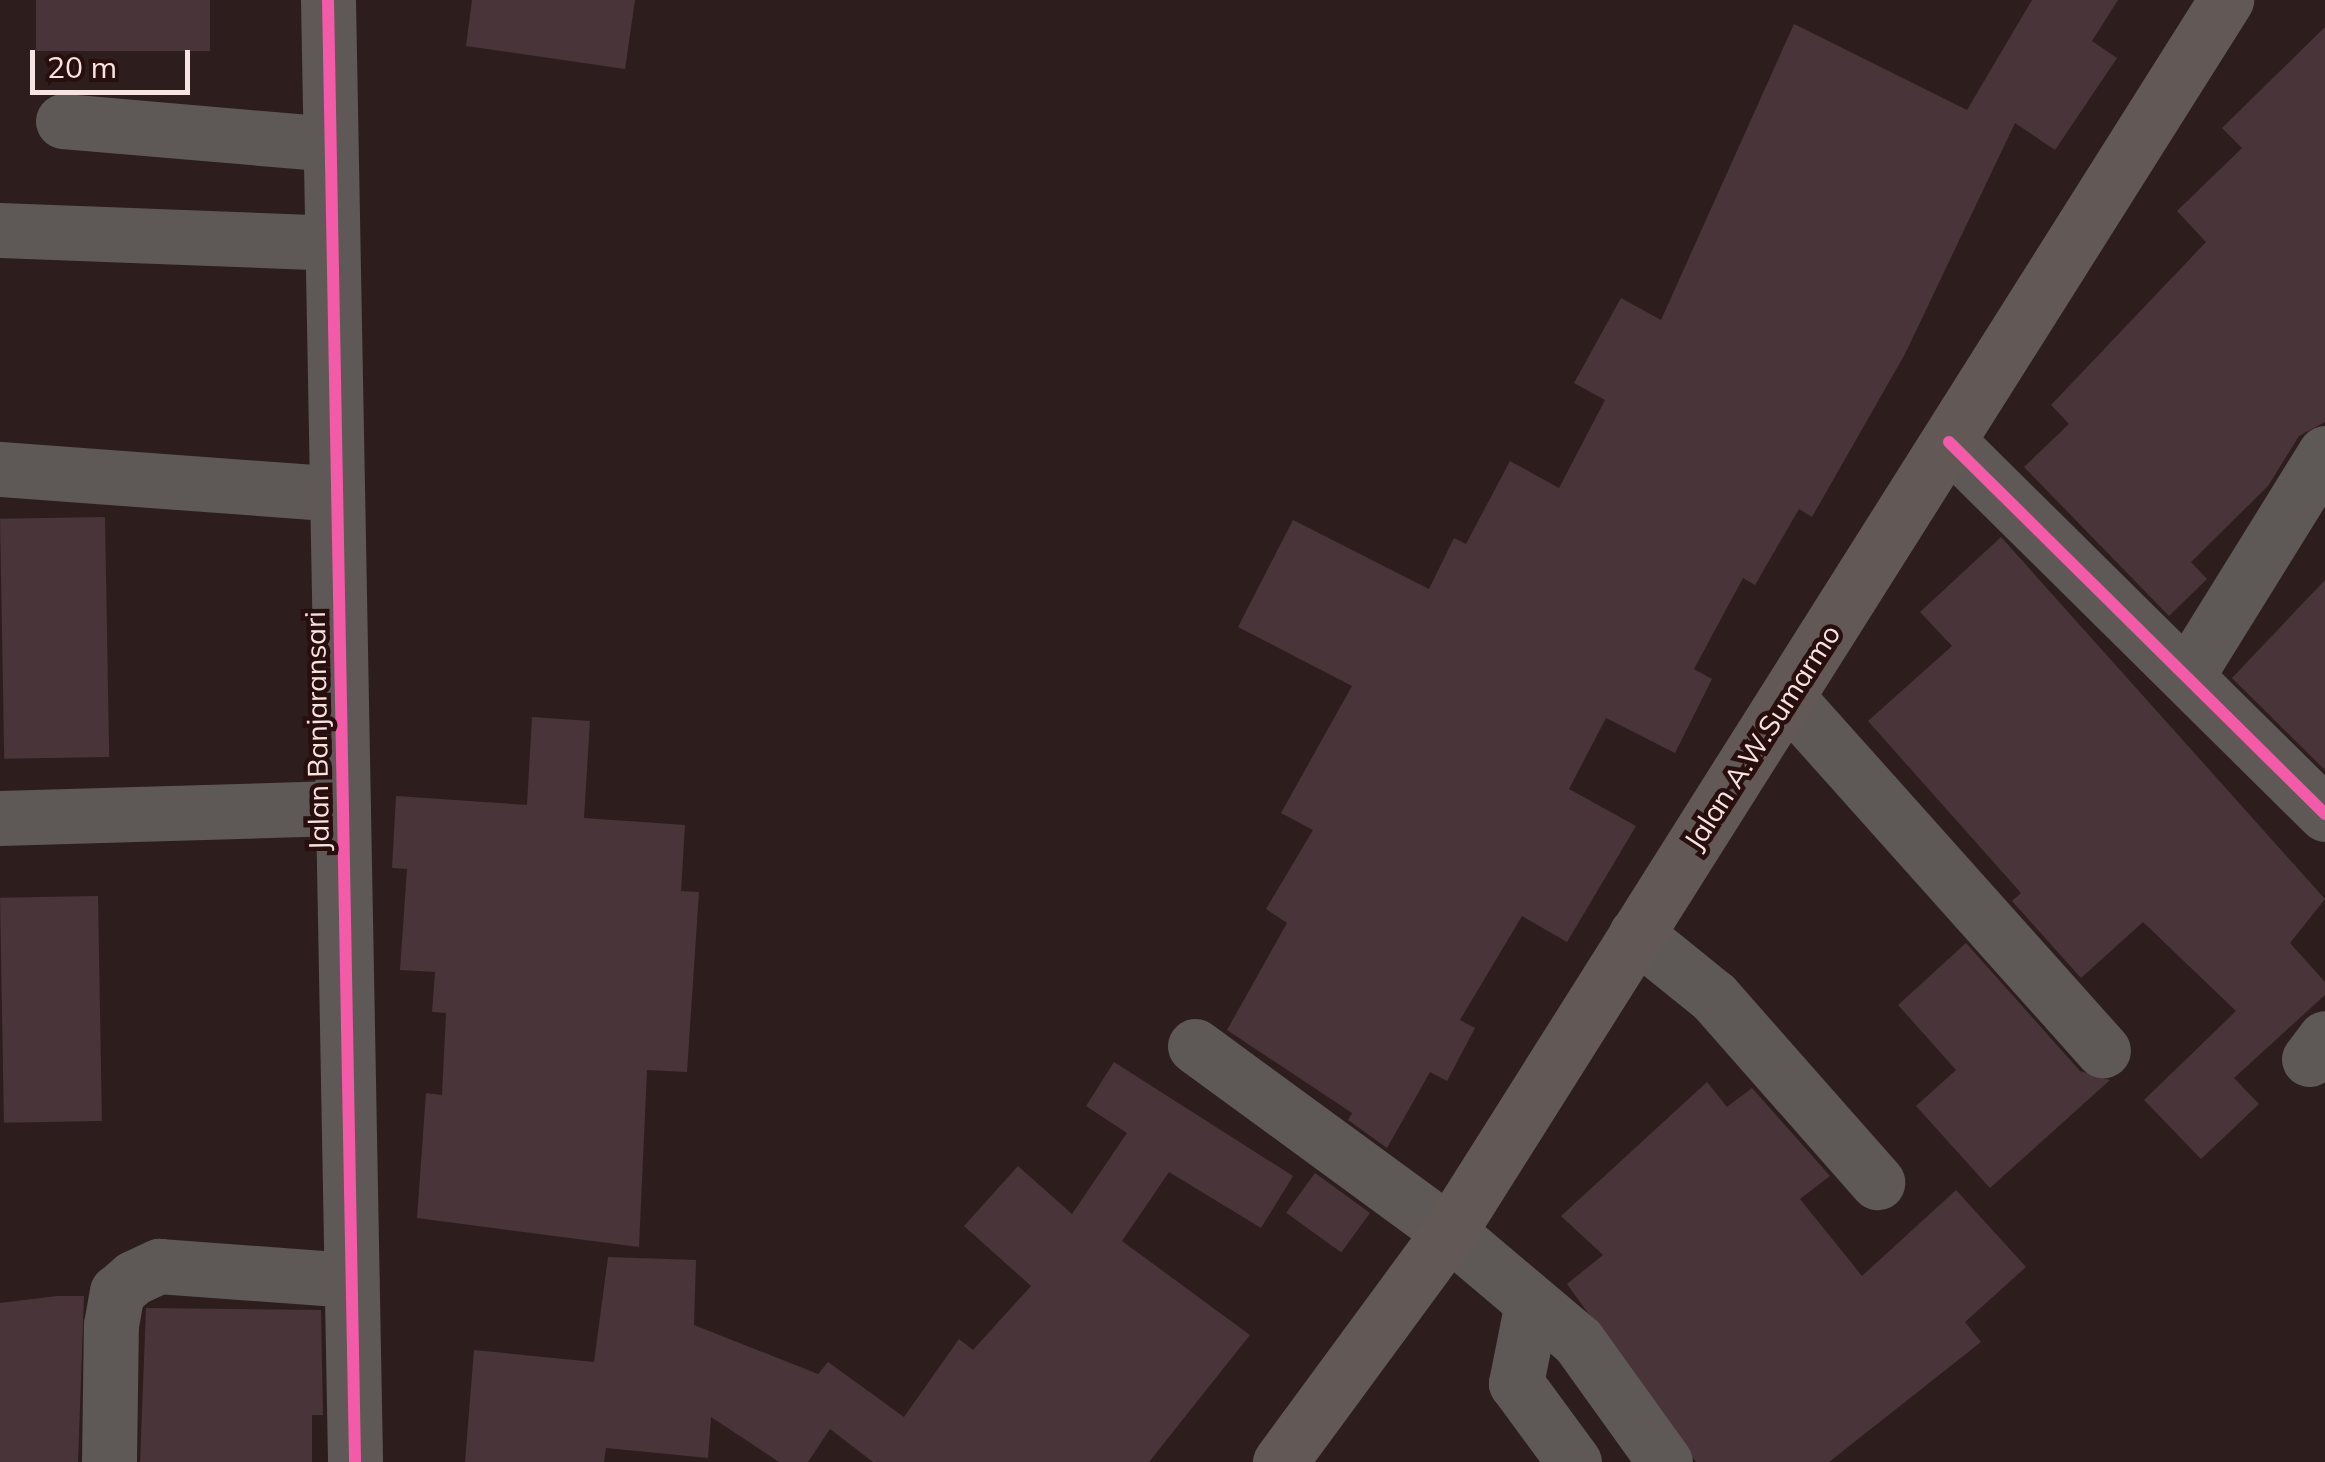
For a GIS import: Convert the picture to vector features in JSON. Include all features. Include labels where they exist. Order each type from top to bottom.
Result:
[{"type":"main road","name":"Jalan A.W.Sumarmo","points":[[1280,1462],[1450,1232],[2226,0]]},
{"type":"street","name":"Jalan Banjaransari","points":[[328,0],[355,1462]]},
{"type":"street","points":[[64,121],[330,144]]},
{"type":"street","points":[[0,230],[332,243]]},
{"type":"street","points":[[1949,442],[2188,674],[2325,814]]},
{"type":"street","points":[[2188,674],[2325,453]]},
{"type":"street","points":[[0,469],[337,494]]},
{"type":"street","points":[[1787,697],[2103,1050]]},
{"type":"street","points":[[0,818],[343,808]]},
{"type":"street","points":[[1636,934],[1714,997],[1878,1182]]},
{"type":"street","points":[[1195,1046],[1450,1232],[1578,1341],[1665,1462]]},
{"type":"street","points":[[109,1462],[111,1325],[117,1292],[133,1278],[159,1266],[351,1280]]},
{"type":"street","points":[[1532,1304],[1516,1383],[1574,1462]]},
{"type":"building","points":[[36,0],[210,0],[210,51],[36,51]]},
{"type":"building","points":[[472,0],[635,0],[625,69],[466,46]]},
{"type":"building","points":[[2032,0],[2118,0],[2092,41],[2117,58],[2055,150],[2015,123],[1905,354],[1812,517],[1799,509],[1755,585],[1743,578],[1694,669],[1712,679],[1675,753],[1606,718],[1569,789],[1636,826],[1567,942],[1522,916],[1460,1020],[1475,1028],[1447,1081],[1430,1072],[1387,1148],[1348,1120],[1352,1113],[1227,1030],[1287,923],[1266,909],[1313,830],[1281,813],[1352,686],[1238,627],[1293,520],[1429,589],[1454,538],[1466,544],[1510,461],[1559,488],[1605,400],[1574,383],[1621,298],[1661,320],[1794,24],[1967,110]]},
{"type":"building","points":[[2325,27],[2325,422],[2299,436],[2268,486],[2191,562],[2207,579],[2169,616],[2024,467],[2069,424],[2051,405],[2206,242],[2177,211],[2242,148],[2222,128]]},
{"type":"building","points":[[105,517],[109,757],[4,759],[0,519]]},
{"type":"building","points":[[2001,537],[2325,899],[2290,943],[2325,982],[2325,995],[2234,1078],[2259,1104],[2201,1159],[2144,1100],[2236,1011],[2143,922],[2081,978],[2012,901],[2021,893],[1868,721],[1952,646],[1920,612]]},
{"type":"building","points":[[2325,580],[2325,770],[2232,678]]},
{"type":"building","points":[[532,717],[590,721],[584,818],[685,825],[681,891],[699,892],[687,1072],[647,1070],[639,1247],[417,1218],[426,1093],[442,1095],[446,1013],[432,1012],[435,972],[400,970],[407,869],[392,868],[396,796],[527,805]]},
{"type":"building","points":[[98,896],[102,1121],[4,1123],[0,898]]},
{"type":"building","points":[[1966,943],[2080,1071],[2110,1080],[1990,1188],[1916,1106],[1956,1070],[1898,1005]]},
{"type":"building","points":[[1114,1062],[1293,1176],[1261,1228],[1169,1172],[1122,1241],[1250,1335],[1149,1462],[873,1462],[830,1429],[808,1462],[779,1462],[711,1417],[708,1458],[606,1448],[604,1462],[465,1462],[474,1350],[594,1362],[608,1257],[696,1260],[694,1325],[818,1374],[828,1362],[904,1417],[959,1339],[973,1350],[1031,1286],[964,1226],[1018,1166],[1072,1214],[1127,1133],[1086,1106]]},
{"type":"building","points":[[1707,1082],[1727,1107],[1752,1088],[1830,1176],[1800,1199],[1862,1276],[1956,1190],[2026,1267],[1965,1322],[1981,1342],[1829,1462],[1696,1462],[1567,1284],[1603,1255],[1561,1216]]},
{"type":"building","points":[[1315,1173],[1370,1213],[1341,1253],[1286,1213]]},
{"type":"building","points":[[84,1296],[78,1462],[0,1462],[0,1303]]},
{"type":"building","points":[[146,1308],[321,1310],[323,1415],[312,1415],[312,1462],[140,1462]]},
{"type":"cycle path","points":[[328,0],[355,1462]]},
{"type":"cycle path","points":[[1949,442],[2325,814]]}]
